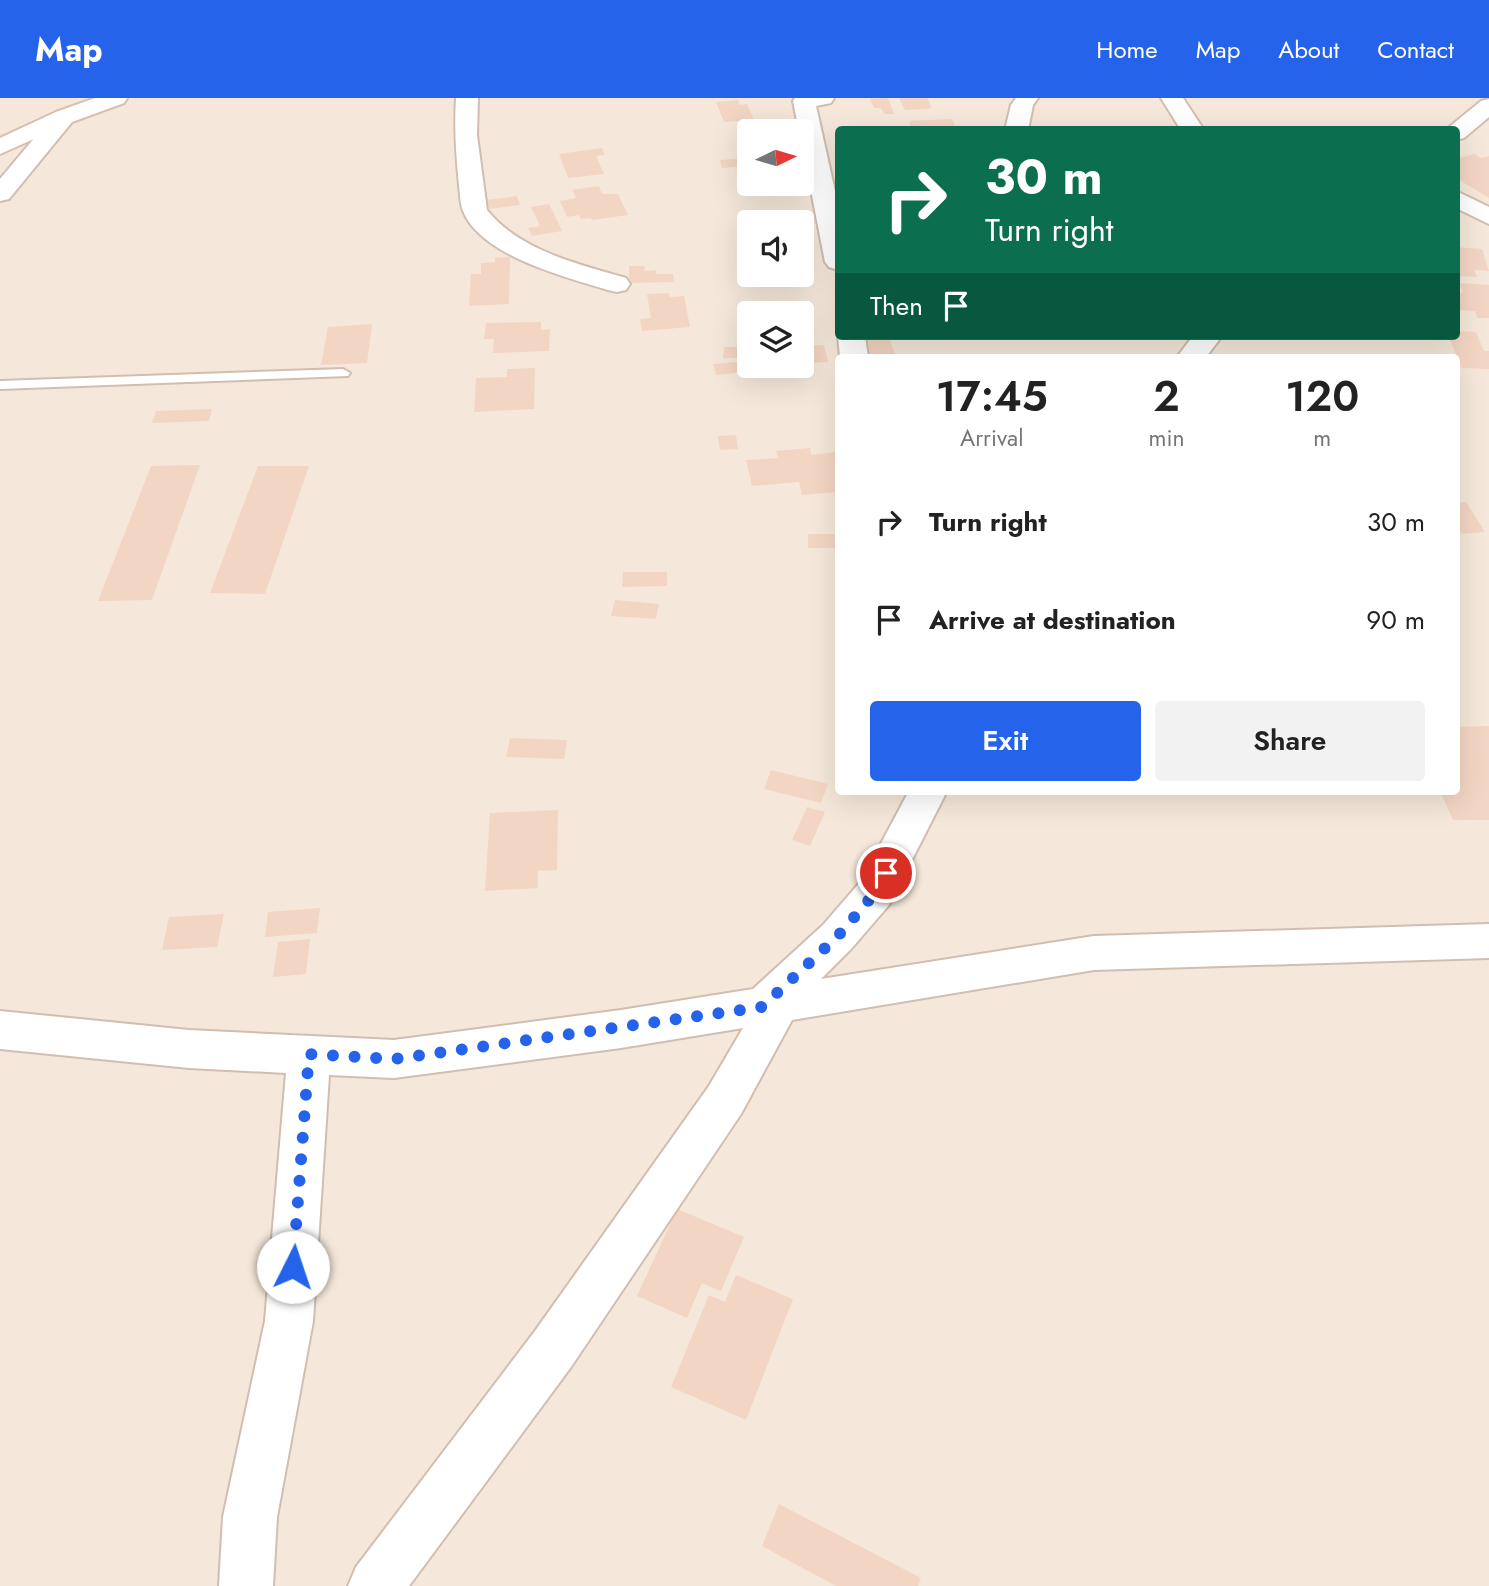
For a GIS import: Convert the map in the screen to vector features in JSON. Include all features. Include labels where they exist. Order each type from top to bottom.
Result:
[{"type":"street","points":[[0,147],[64,117],[116,98]]},
{"type":"street","points":[[467,98],[465,135],[475,211],[480,219],[510,245],[617,284]]},
{"type":"street","points":[[823,98],[804,101],[835,224]]},
{"type":"street","points":[[1017,126],[1027,98]]},
{"type":"street","points":[[1172,98],[1190,126]]},
{"type":"street","points":[[1460,130],[1489,106]]},
{"type":"street","points":[[0,194],[64,117]]},
{"type":"street","points":[[1460,200],[1489,217]]},
{"type":"street","points":[[1193,354],[1205,340]]},
{"type":"street","points":[[375,1586],[553,1349],[694,1146],[725,1100],[770,1006],[837,937],[875,893],[926,795]]},
{"type":"street","points":[[0,1031],[189,1049],[394,1059],[770,1006],[1094,953],[1489,941]]},
{"type":"street","points":[[246,1586],[250,1517],[289,1321],[309,1054]]},
{"type":"lane","points":[[0,385],[343,373]]},
{"type":"shaded area","points":[[0,98],[1489,98],[1489,1586],[0,1586]]},
{"type":"building","points":[[888,98],[894,114],[884,114],[881,108],[874,108],[870,99]]},
{"type":"building","points":[[899,98],[927,98],[932,108],[905,110]]},
{"type":"building","points":[[738,100],[740,105],[747,104],[754,119],[724,122],[716,102]]},
{"type":"building","points":[[952,119],[955,126],[911,126],[909,121]]},
{"type":"building","points":[[602,148],[605,155],[596,156],[604,174],[568,178],[559,154]]},
{"type":"building","points":[[1474,154],[1481,158],[1489,156],[1489,198],[1460,180],[1460,158]]},
{"type":"building","points":[[737,159],[737,167],[722,168],[720,160]]},
{"type":"building","points":[[599,186],[602,194],[618,194],[628,215],[592,220],[581,219],[579,215],[567,217],[560,201],[576,198],[572,190]]},
{"type":"building","points":[[517,196],[520,205],[490,209],[487,200]]},
{"type":"building","points":[[549,204],[562,231],[532,236],[528,228],[540,226],[531,207]]},
{"type":"building","points":[[1460,247],[1482,249],[1489,271],[1474,270],[1477,277],[1460,276]]},
{"type":"building","points":[[510,257],[509,304],[469,306],[471,274],[481,274],[481,263]]},
{"type":"building","points":[[629,266],[645,266],[644,271],[656,270],[656,274],[673,274],[674,282],[629,283]]},
{"type":"building","points":[[1460,283],[1489,285],[1489,318],[1477,318],[1475,311],[1460,310],[1460,293],[1463,293]]},
{"type":"building","points":[[669,293],[670,297],[684,296],[690,327],[642,331],[640,319],[651,318],[647,294]]},
{"type":"building","points":[[541,322],[541,330],[550,329],[549,351],[493,353],[494,339],[484,339],[486,323]]},
{"type":"building","points":[[372,324],[367,363],[321,365],[328,327]]},
{"type":"building","points":[[1460,331],[1476,332],[1484,351],[1489,351],[1489,369],[1462,368],[1460,354],[1456,354],[1450,340],[1460,340]]},
{"type":"building","points":[[859,340],[890,340],[895,354],[864,354]]},
{"type":"building","points":[[824,345],[828,362],[814,363],[814,346]]},
{"type":"building","points":[[724,347],[737,347],[737,358],[723,358]]},
{"type":"building","points":[[737,362],[737,373],[716,375],[713,364]]},
{"type":"building","points":[[535,368],[534,409],[474,412],[476,378],[507,377],[507,369]]},
{"type":"building","points":[[212,409],[209,421],[152,423],[156,411]]},
{"type":"building","points":[[736,435],[738,449],[720,450],[718,436]]},
{"type":"building","points":[[810,448],[811,455],[835,452],[835,492],[802,495],[799,482],[752,486],[746,460],[778,458],[776,451]]},
{"type":"building","points":[[200,465],[152,600],[98,601],[151,466]]},
{"type":"building","points":[[258,466],[309,466],[265,594],[210,593]]},
{"type":"building","points":[[1466,502],[1485,532],[1462,534],[1460,503]]},
{"type":"building","points":[[808,534],[835,534],[835,548],[808,548]]},
{"type":"building","points":[[623,572],[667,572],[667,586],[622,587]]},
{"type":"building","points":[[615,600],[659,604],[656,619],[611,616]]},
{"type":"building","points":[[1489,726],[1489,820],[1453,820],[1442,795],[1460,795],[1460,727]]},
{"type":"building","points":[[510,738],[567,740],[564,759],[506,757]]},
{"type":"building","points":[[771,770],[828,784],[821,803],[764,789]]},
{"type":"building","points":[[807,807],[825,812],[810,846],[792,840]]},
{"type":"building","points":[[558,810],[557,870],[538,871],[538,888],[485,891],[490,813]]},
{"type":"building","points":[[320,908],[317,933],[265,937],[268,912]]},
{"type":"building","points":[[224,914],[217,947],[162,950],[169,917]]},
{"type":"building","points":[[310,939],[306,974],[273,977],[278,942]]},
{"type":"building","points":[[677,1209],[744,1237],[721,1291],[702,1283],[687,1318],[637,1296]]},
{"type":"building","points":[[736,1275],[793,1299],[746,1420],[671,1387],[709,1295],[725,1302]]},
{"type":"building","points":[[779,1504],[921,1578],[918,1586],[836,1586],[762,1546]]},
{"type":"route","points":[[293,1267],[309,1054],[394,1059],[762,1007],[837,937],[875,893],[886,873]]}]
